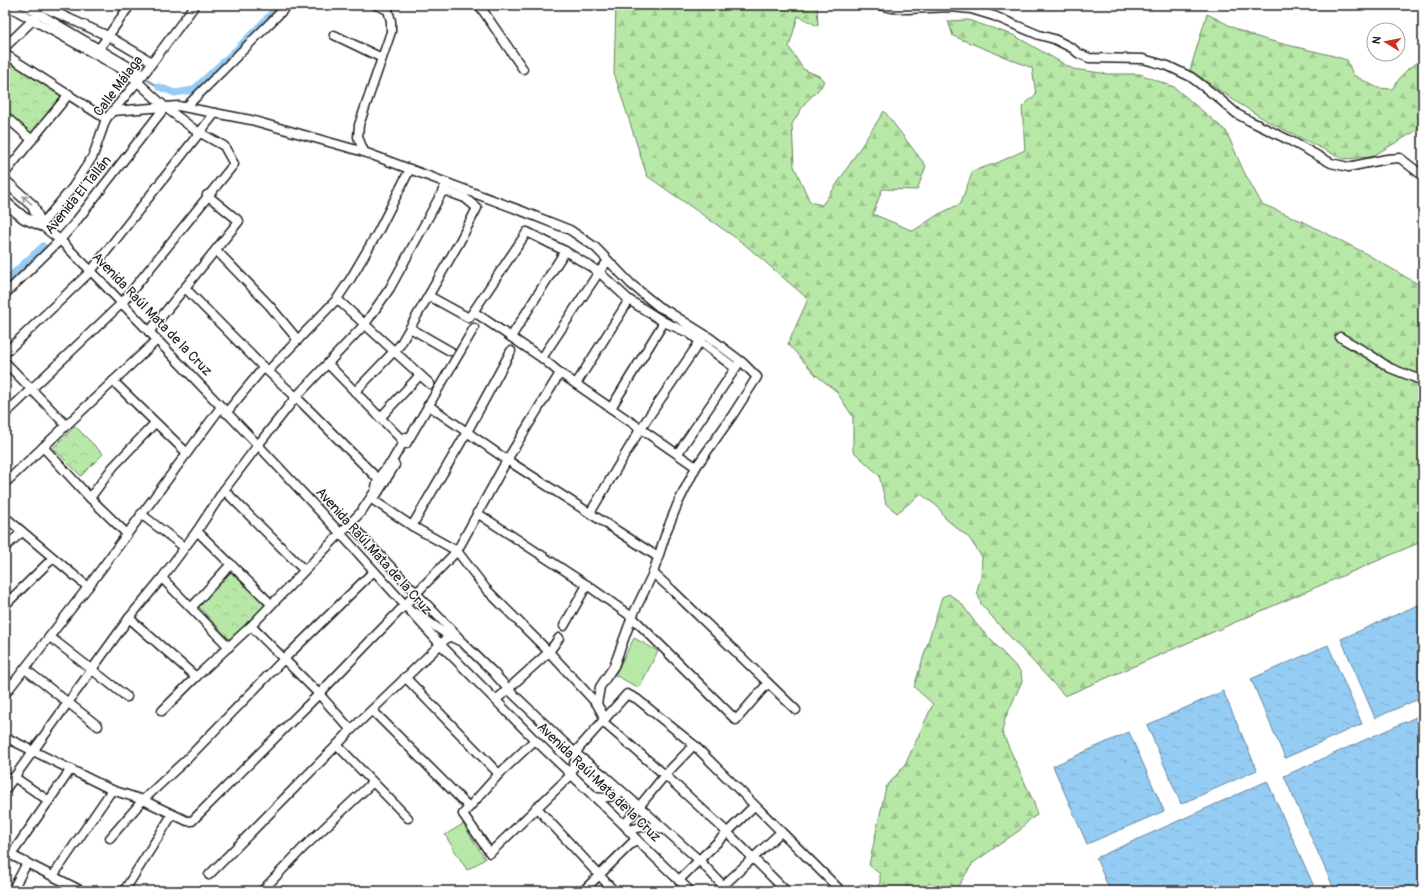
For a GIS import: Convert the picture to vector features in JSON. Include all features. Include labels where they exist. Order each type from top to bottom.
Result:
[{"type":"main road","name":"Avenida Raúl Mata de la Cruz","points":[[5,181],[33,206],[41,225]]},
{"type":"main road","name":"Avenida Raúl Mata de la Cruz","points":[[5,202],[24,218],[41,225]]},
{"type":"street","points":[[5,414],[122,303],[207,195],[234,164],[224,146],[200,132],[165,107],[127,72],[6,5]]},
{"type":"street","points":[[24,5],[143,75]]},
{"type":"street","points":[[39,5],[108,36],[152,62]]},
{"type":"street","points":[[99,49],[130,5]]},
{"type":"street","name":"Calle Málaga","points":[[41,225],[74,187],[93,156],[106,119],[143,75],[195,5]]},
{"type":"street","points":[[186,107],[288,5]]},
{"type":"street","points":[[350,147],[391,32],[391,21],[388,8],[376,5]]},
{"type":"street","points":[[479,5],[523,69]]},
{"type":"street","points":[[879,5],[907,9],[952,7],[970,9],[994,16],[1039,35],[1054,38],[1089,58],[1143,59],[1168,66],[1192,77],[1243,118],[1289,140],[1331,163],[1348,167],[1387,158],[1400,158],[1423,176]]},
{"type":"street","points":[[5,47],[39,14]]},
{"type":"street","points":[[334,35],[382,58]]},
{"type":"street","points":[[5,54],[106,119]]},
{"type":"street","points":[[5,173],[69,94]]},
{"type":"street","points":[[113,111],[178,106],[251,120],[350,147],[410,169],[445,186],[477,208],[429,296],[395,352],[354,392]]},
{"type":"street","name":"Avenida El Tallán","points":[[5,294],[60,240],[165,107]]},
{"type":"street","points":[[5,353],[91,272],[215,113]]},
{"type":"street","points":[[5,116],[32,140]]},
{"type":"street","points":[[359,125],[358,137],[364,152]]},
{"type":"street","points":[[5,694],[88,587],[187,454],[224,410],[298,340],[337,299],[378,232],[410,169]]},
{"type":"street","points":[[445,186],[522,211],[570,230],[595,247],[631,284],[659,307],[667,311],[757,377],[696,467],[678,503],[652,573],[632,617],[614,666],[600,687],[597,704]]},
{"type":"street","points":[[5,790],[129,618],[162,578],[197,531],[224,490],[258,445],[296,397],[365,324],[390,288],[445,186]]},
{"type":"street","points":[[149,332],[239,221],[207,195]]},
{"type":"street","name":"Avenida Raúl Mata de la Cruz","points":[[41,225],[60,240],[258,445],[342,534],[440,644],[534,740],[626,827],[636,839],[690,891]]},
{"type":"street","points":[[429,296],[469,318],[527,232],[565,251],[599,272],[629,300],[664,322],[702,338]]},
{"type":"street","points":[[216,250],[269,305],[298,340]]},
{"type":"street","points":[[511,337],[565,251]]},
{"type":"street","points":[[542,358],[599,272],[608,261]]},
{"type":"street","points":[[185,288],[378,479]]},
{"type":"street","points":[[337,299],[430,384]]},
{"type":"street","points":[[576,384],[629,300]]},
{"type":"street","points":[[474,312],[542,358],[576,384],[696,467]]},
{"type":"street","points":[[611,408],[664,322]]},
{"type":"street","points":[[410,328],[450,351]]},
{"type":"street","points":[[361,512],[367,508],[373,500],[391,471],[474,328]]},
{"type":"street","points":[[1340,337],[1390,368],[1423,381]]},
{"type":"street","points":[[590,513],[641,428],[702,338]]},
{"type":"street","points":[[5,483],[157,340]]},
{"type":"street","points":[[412,526],[467,432],[511,351]]},
{"type":"street","points":[[5,362],[66,425]]},
{"type":"street","points":[[162,711],[251,626],[304,570],[342,534],[361,512],[375,491],[378,479],[392,463],[404,439],[380,418],[328,364]]},
{"type":"street","points":[[678,454],[738,364]]},
{"type":"street","points":[[5,737],[112,790],[143,800],[172,815],[187,821],[192,821],[319,694],[457,551],[507,460],[560,372]]},
{"type":"street","points":[[380,418],[420,375]]},
{"type":"street","points":[[113,381],[187,454]]},
{"type":"street","points":[[428,405],[507,460],[658,557]]},
{"type":"street","points":[[90,498],[112,467],[155,423]]},
{"type":"street","points":[[43,447],[90,498],[127,534]]},
{"type":"street","points":[[224,490],[304,570]]},
{"type":"street","points":[[373,500],[412,526],[457,551],[486,589],[549,652],[597,704],[603,715],[603,722],[665,775],[728,833],[786,891]]},
{"type":"street","points":[[477,513],[587,585],[632,617],[736,720],[768,683]]},
{"type":"street","points":[[141,514],[184,547]]},
{"type":"street","points":[[5,517],[88,587]]},
{"type":"street","points":[[350,524],[508,689],[576,754],[605,776],[699,860],[726,888],[753,858],[780,832]]},
{"type":"street","points":[[197,531],[271,604]]},
{"type":"street","points":[[5,547],[22,532]]},
{"type":"street","points":[[5,605],[53,558]]},
{"type":"street","points":[[192,607],[230,564]]},
{"type":"street","points":[[110,838],[143,800],[188,758],[283,660],[374,571]]},
{"type":"street","points":[[652,573],[672,590],[796,710]]},
{"type":"street","points":[[162,578],[192,607],[228,647]]},
{"type":"street","points":[[564,626],[587,585]]},
{"type":"street","points":[[404,605],[449,636],[462,642]]},
{"type":"street","points":[[129,618],[196,677]]},
{"type":"street","points":[[251,626],[283,660],[319,694],[351,730]]},
{"type":"street","points":[[209,875],[338,745],[351,730],[449,636]]},
{"type":"street","points":[[50,637],[127,697]]},
{"type":"street","points":[[496,700],[549,652],[559,638]]},
{"type":"street","points":[[25,669],[98,726]]},
{"type":"street","points":[[405,677],[499,774]]},
{"type":"street","points":[[534,740],[499,774],[463,814],[490,853],[536,807],[571,775],[578,749],[627,694],[637,699],[694,745],[838,890]]},
{"type":"street","points":[[372,710],[469,807]]},
{"type":"street","points":[[338,745],[408,818]]},
{"type":"street","points":[[626,827],[639,807],[665,775],[694,745]]},
{"type":"street","points":[[71,769],[49,801],[8,853],[82,891]]},
{"type":"street","points":[[14,777],[49,801]]},
{"type":"street","points":[[262,891],[302,848],[373,782]]},
{"type":"street","points":[[53,876],[112,790]]},
{"type":"street","points":[[594,797],[604,798],[614,796],[622,792]]},
{"type":"street","points":[[679,880],[754,806]]},
{"type":"street","points":[[536,807],[614,891]]},
{"type":"street","points":[[124,891],[172,815]]},
{"type":"street","points":[[626,827],[646,827],[665,830]]},
{"type":"street","points":[[583,891],[636,839]]},
{"type":"street","points":[[12,891],[27,863]]},
{"type":"green space","points":[[616,5],[817,5],[818,26],[798,16],[789,47],[803,69],[819,76],[824,81],[821,87],[805,103],[792,124],[794,166],[810,202],[822,205],[884,111],[926,166],[917,190],[882,189],[873,214],[913,231],[939,214],[960,204],[973,171],[997,163],[1025,150],[1022,107],[1036,94],[1032,68],[953,36],[948,21],[968,20],[1013,35],[1073,69],[1108,74],[1140,74],[1174,87],[1226,131],[1244,172],[1262,204],[1304,222],[1363,252],[1423,287],[1423,541],[1065,696],[981,604],[977,591],[981,576],[982,557],[969,538],[946,519],[938,507],[921,494],[897,513],[886,504],[879,475],[853,451],[853,417],[836,391],[816,375],[788,344],[808,299],[743,243],[647,176],[614,73]]},
{"type":"green space","points":[[1207,14],[1236,29],[1254,36],[1347,60],[1353,75],[1378,88],[1392,89],[1410,67],[1423,59],[1423,124],[1414,132],[1371,157],[1343,159],[1269,122],[1190,70]]},
{"type":"green space","points":[[5,60],[63,94],[31,134],[5,111]]},
{"type":"green space","points":[[75,426],[103,454],[81,476],[53,448]]},
{"type":"green space","points":[[230,572],[266,604],[230,640],[199,607]]},
{"type":"green space","points":[[949,594],[961,603],[977,625],[1021,672],[1022,681],[1005,719],[1002,732],[1034,803],[1037,815],[1029,820],[1020,830],[973,863],[955,891],[852,891],[857,886],[863,884],[876,887],[880,883],[880,874],[869,865],[886,787],[905,765],[933,704],[914,687],[942,597]]},
{"type":"green space","points":[[634,638],[658,651],[639,688],[615,675]]},
{"type":"green space","points":[[463,824],[485,859],[467,870],[445,835]]},
{"type":"water","points":[[1418,605],[1423,617],[1423,697],[1375,718],[1341,639]]},
{"type":"water","points":[[1328,645],[1362,724],[1285,758],[1251,679]]},
{"type":"water","points":[[1223,691],[1257,770],[1181,804],[1147,725]]},
{"type":"water","points":[[1423,714],[1423,891],[1335,891],[1284,776]]},
{"type":"water","points":[[1129,732],[1164,811],[1087,844],[1053,766]]},
{"type":"water","points":[[1267,781],[1316,891],[1110,891],[1096,858]]},
{"type":"waterway","points":[[159,87],[175,93],[193,90],[237,49],[280,5]]},
{"type":"waterway","points":[[144,78],[159,87]]},
{"type":"waterway","points":[[5,281],[43,246]]}]
